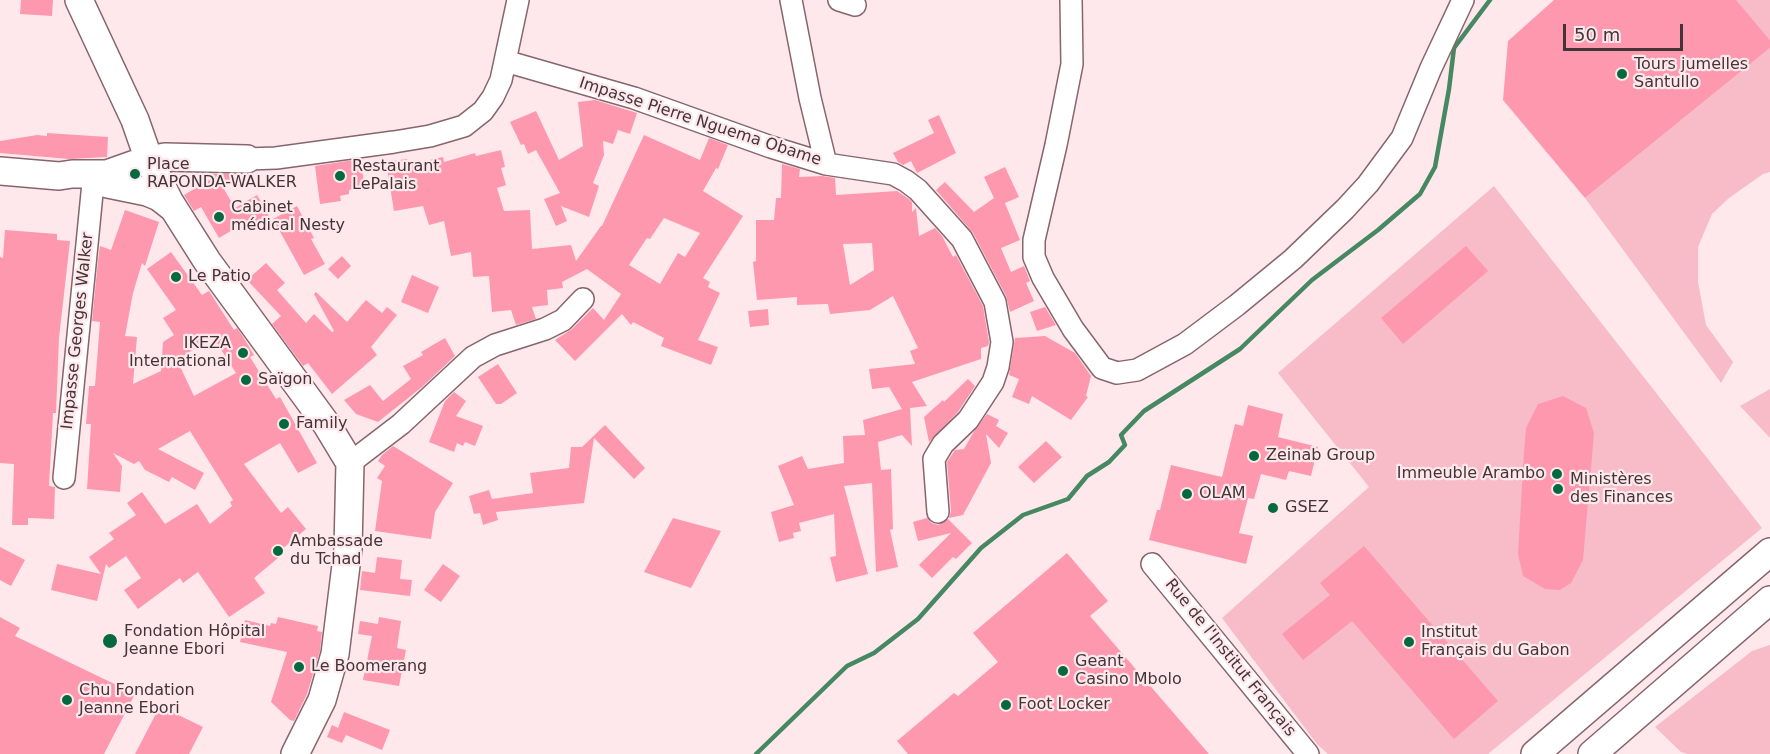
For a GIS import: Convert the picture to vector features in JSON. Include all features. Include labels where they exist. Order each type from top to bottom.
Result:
[{"type":"main road","points":[[79,0],[157,167],[173,208],[207,261],[327,425],[350,463],[348,549],[335,654],[322,700],[295,754]]},
{"type":"main road","points":[[103,181],[128,155],[135,120]]},
{"type":"main road","points":[[157,167],[191,167],[248,159]]},
{"type":"main road","points":[[103,181],[157,167],[248,159]]},
{"type":"main road","points":[[0,171],[59,176],[72,174],[147,192],[159,197],[173,208]]},
{"type":"main road","points":[[1535,754],[1770,552]]},
{"type":"main road","points":[[1630,672],[1681,644],[1770,571]]},
{"type":"main road","points":[[1592,754],[1770,600]]},
{"type":"main road","points":[[1688,672],[1737,640],[1770,626]]},
{"type":"street","points":[[248,159],[276,158],[394,142],[430,136],[464,126],[483,111],[501,80],[518,0]]},
{"type":"street","points":[[791,0],[810,98],[826,164]]},
{"type":"street","points":[[1071,0],[1073,50],[1070,79],[1034,240],[1034,257],[1043,278],[1073,329],[1102,368],[1117,373],[1137,370],[1185,344],[1220,318],[1293,259],[1368,184],[1402,138],[1463,0]]},
{"type":"street","name":"Impasse Pierre Nguema Obame","points":[[505,61],[634,98],[771,147],[826,164],[893,174],[918,189],[962,239],[995,302],[1002,342],[993,382],[968,420],[943,444],[934,459],[938,512]]},
{"type":"street","name":"Impasse Georges Walker","points":[[64,478],[103,181]]},
{"type":"street","points":[[350,463],[401,424],[473,357],[495,345],[545,329],[563,320],[583,299]]},
{"type":"street","name":"Rue de l'Institut Français","points":[[1152,564],[1308,754]]},
{"type":"shaded area","points":[[1735,0],[1770,0],[1770,40]]},
{"type":"shaded area","points":[[1770,48],[1770,172],[1763,174],[1729,198],[1712,214],[1698,247],[1698,282],[1706,325],[1733,362],[1721,383],[1585,198]]},
{"type":"shaded area","points":[[1494,186],[1762,528],[1488,754],[1328,754],[1317,744],[1222,618],[1369,487],[1278,373]]},
{"type":"shaded area","points":[[1770,389],[1770,438],[1740,406]]},
{"type":"shaded area","points":[[1770,645],[1770,754],[1688,754],[1681,752],[1655,727],[1752,651]]},
{"type":"building","points":[[21,0],[53,0],[52,16],[20,14]]},
{"type":"building","name":"Tours jumelles Santullo","points":[[1554,0],[1736,0],[1770,40],[1770,48],[1585,198],[1503,100],[1508,41]]},
{"type":"building","points":[[595,100],[637,113],[630,134],[618,130],[613,144],[603,141],[604,155],[593,183],[599,186],[589,217],[561,206],[567,221],[556,226],[544,199],[560,193],[536,150],[528,154],[510,122],[536,111],[559,160],[583,146],[578,102]]},
{"type":"building","points":[[939,115],[956,153],[917,173],[911,161],[903,165],[898,162],[893,153],[934,133],[928,120]]},
{"type":"building","points":[[47,133],[108,137],[107,157],[69,159],[0,153],[0,141],[37,135],[47,136]]},
{"type":"building","points":[[644,135],[700,160],[709,138],[728,145],[718,169],[716,168],[703,191],[743,216],[703,278],[710,282],[708,287],[720,293],[698,340],[718,347],[711,365],[661,346],[664,338],[633,322],[631,325],[622,314],[575,361],[555,340],[572,329],[593,308],[604,320],[621,294],[587,269],[562,282],[563,288],[547,290],[548,305],[532,307],[536,319],[516,325],[511,310],[492,312],[489,276],[473,277],[471,252],[451,256],[444,221],[429,225],[423,206],[394,211],[386,162],[407,159],[408,165],[443,157],[444,162],[475,153],[476,156],[501,150],[505,167],[501,168],[506,185],[497,188],[504,211],[530,210],[532,249],[571,245],[576,261],[602,226]],"holes":[[[664,218],[700,233],[685,257],[678,253],[660,284],[629,265]]]},
{"type":"building","name":"Restaurant LePalais","points":[[360,159],[365,187],[349,190],[349,194],[340,196],[341,201],[320,204],[315,166]]},
{"type":"building","points":[[782,164],[800,169],[799,177],[835,178],[836,195],[897,191],[909,199],[912,202],[912,212],[916,208],[919,236],[935,228],[953,257],[956,255],[983,306],[989,342],[988,346],[981,348],[981,359],[912,382],[927,406],[910,408],[912,446],[902,435],[878,442],[881,470],[891,469],[893,529],[890,530],[898,567],[876,572],[872,483],[844,486],[868,574],[836,582],[830,557],[836,556],[834,514],[799,523],[801,531],[793,533],[794,538],[779,542],[771,512],[794,505],[778,466],[802,456],[808,469],[844,463],[843,436],[865,435],[863,420],[902,409],[889,387],[872,389],[869,369],[915,364],[910,351],[918,348],[893,296],[870,310],[830,314],[828,304],[797,305],[797,297],[757,300],[753,262],[756,261],[756,220],[774,220],[776,198],[781,198]],"holes":[[[872,243],[874,270],[850,285],[843,244]]]},
{"type":"building","points":[[1005,167],[1019,197],[1005,203],[1020,240],[1001,248],[1011,272],[1024,266],[1030,281],[1026,283],[1034,301],[1010,312],[1006,296],[973,233],[936,190],[945,182],[974,212],[994,198],[984,177]]},
{"type":"building","points":[[211,174],[232,174],[234,178],[221,184],[235,208],[257,195],[269,215],[247,228],[244,223],[219,238],[201,207],[194,211],[184,195],[213,178]]},
{"type":"building","points":[[297,206],[325,264],[304,275],[273,219]]},
{"type":"building","points":[[125,210],[159,222],[145,266],[142,263],[133,293],[125,336],[137,337],[133,384],[161,371],[163,342],[174,335],[163,318],[176,310],[147,269],[171,252],[202,295],[209,291],[234,330],[237,328],[242,335],[254,355],[250,357],[276,399],[280,397],[317,463],[298,473],[280,443],[244,464],[281,513],[288,507],[306,529],[281,550],[284,553],[254,578],[265,593],[229,617],[198,572],[183,583],[180,578],[138,609],[124,590],[141,578],[126,556],[109,568],[106,564],[97,601],[51,590],[57,564],[101,574],[89,557],[114,539],[109,533],[136,515],[127,503],[142,492],[165,524],[197,504],[210,524],[232,506],[230,502],[233,500],[190,431],[158,449],[204,473],[195,490],[172,477],[169,482],[145,470],[139,461],[134,464],[113,453],[122,466],[120,492],[87,489],[91,424],[86,424],[89,386],[95,386],[100,322],[92,321],[98,261],[100,246],[111,250]],"holes":[[[213,337],[236,373],[194,396],[177,360]]]},
{"type":"building","points":[[5,230],[57,234],[57,240],[70,241],[59,338],[56,413],[53,413],[49,486],[55,487],[54,519],[28,518],[28,525],[12,525],[14,464],[0,463],[0,257],[3,258]]},
{"type":"building","points":[[1466,246],[1488,271],[1403,344],[1381,318]]},
{"type":"building","points":[[342,256],[351,266],[338,279],[328,269]]},
{"type":"building","points":[[266,263],[285,283],[277,290],[306,323],[314,314],[332,332],[334,331],[314,294],[316,292],[347,322],[366,300],[382,313],[387,307],[397,315],[371,347],[377,355],[332,394],[308,363],[303,366],[272,324],[281,316],[247,280]]},
{"type":"building","points":[[412,275],[439,287],[428,313],[401,302]]},
{"type":"building","points":[[1045,307],[1056,325],[1037,331],[1030,312]]},
{"type":"building","points":[[768,309],[769,325],[750,327],[748,311]]},
{"type":"building","points":[[1045,336],[1075,353],[1091,376],[1086,396],[1088,397],[1071,420],[1032,396],[1029,404],[1012,397],[1019,379],[1009,375],[1015,338]]},
{"type":"building","points":[[445,338],[455,356],[422,387],[378,422],[356,414],[344,400],[370,385],[383,401],[411,379],[403,366],[423,355],[421,352]]},
{"type":"building","points":[[498,364],[517,393],[501,404],[496,404],[478,377]]},
{"type":"building","points":[[968,379],[975,386],[958,412],[929,442],[924,417]]},
{"type":"building","points":[[454,392],[466,401],[456,416],[483,426],[475,446],[465,442],[463,446],[457,443],[454,452],[429,442],[445,401]]},
{"type":"building","name":"Immeuble Arambo","points":[[1563,396],[1586,408],[1594,433],[1583,560],[1571,583],[1560,590],[1545,589],[1523,576],[1518,554],[1526,428],[1538,404]]},
{"type":"building","points":[[1248,405],[1283,414],[1278,437],[1318,447],[1311,476],[1289,471],[1286,480],[1261,474],[1254,499],[1248,498],[1239,533],[1253,536],[1246,564],[1149,540],[1157,510],[1160,510],[1171,465],[1222,477],[1235,424],[1243,426]]},
{"type":"building","points":[[987,414],[999,420],[996,426],[1008,433],[999,448],[986,434],[991,463],[963,515],[949,518],[951,511],[947,462],[955,450],[964,449]]},
{"type":"building","points":[[605,425],[645,468],[634,479],[594,438],[584,503],[496,512],[498,520],[483,525],[480,513],[474,514],[469,496],[489,490],[492,499],[533,493],[530,473],[569,468],[571,447],[582,447]]},
{"type":"building","points":[[1046,441],[1062,457],[1034,483],[1018,467]]},
{"type":"building","points":[[393,446],[453,483],[435,512],[431,539],[375,531],[382,481],[377,478],[385,466],[378,461]]},
{"type":"building","points":[[673,518],[721,531],[691,588],[644,572]]},
{"type":"building","points":[[927,518],[938,525],[948,519],[972,543],[956,559],[953,557],[932,578],[919,565],[951,533],[918,541],[913,522]]},
{"type":"building","name":"Institut Français du Gabon","points":[[1364,546],[1498,701],[1454,739],[1352,621],[1303,660],[1282,634],[1330,595],[1320,583]]},
{"type":"building","points":[[0,547],[25,560],[11,586],[0,580]]},
{"type":"building","name":"Geant Casino Mbolo","points":[[1067,553],[1108,601],[1090,616],[1209,754],[908,754],[897,741],[954,693],[958,696],[998,662],[973,633]]},
{"type":"building","points":[[377,557],[402,560],[400,579],[412,580],[410,596],[360,590],[362,571],[375,573]]},
{"type":"building","points":[[443,564],[460,576],[441,602],[424,590]]},
{"type":"building","name":"Chu Fondation Jeanne Ebori","points":[[0,617],[20,628],[15,636],[135,694],[104,754],[0,754]]},
{"type":"building","points":[[278,617],[318,626],[317,631],[322,632],[320,651],[307,694],[294,721],[271,702],[287,652],[240,642],[245,620],[270,626],[271,623],[276,624]]},
{"type":"building","points":[[379,617],[401,621],[397,648],[406,650],[399,686],[363,680],[372,636],[358,634],[360,621],[378,624]]},
{"type":"building","name":"Chu Fondation Jeanne Ebori","points":[[160,706],[203,727],[189,754],[135,754]]},
{"type":"building","points":[[344,712],[390,730],[382,750],[346,735],[342,743],[327,737],[332,725],[338,728]]},
{"type":"waterway","points":[[756,754],[847,666],[874,653],[918,619],[981,548],[1023,515],[1068,499],[1087,476],[1109,462],[1125,445],[1121,435],[1144,411],[1240,349],[1312,280],[1378,230],[1420,194],[1435,167],[1454,48],[1490,0]]},
{"type":"place","name":"Tours jumelles Santullo","points":[[1622,74]]},
{"type":"place","name":"Place RAPONDA-WALKER","points":[[135,174]]},
{"type":"place","name":"Restaurant LePalais","points":[[340,176]]},
{"type":"place","name":"Cabinet médical Nesty","points":[[219,217]]},
{"type":"place","name":"Le Patio","points":[[176,277]]},
{"type":"place","name":"IKEZA International","points":[[243,353]]},
{"type":"place","name":"Saïgon","points":[[246,380]]},
{"type":"place","name":"Family","points":[[284,424]]},
{"type":"place","name":"Zeinab Group","points":[[1254,456]]},
{"type":"place","name":"Immeuble Arambo","points":[[1557,474]]},
{"type":"place","name":"Ministères des Finances","points":[[1558,489]]},
{"type":"place","name":"OLAM","points":[[1187,494]]},
{"type":"place","name":"GSEZ","points":[[1273,508]]},
{"type":"place","name":"Ambassade du Tchad","points":[[278,551]]},
{"type":"place","name":"Fondation Hôpital Jeanne Ebori","points":[[110,641]]},
{"type":"place","name":"Institut Français du Gabon","points":[[1409,642]]},
{"type":"place","name":"Le Boomerang","points":[[299,667]]},
{"type":"place","name":"Geant Casino Mbolo","points":[[1063,671]]},
{"type":"place","name":"Chu Fondation Jeanne Ebori","points":[[67,700]]},
{"type":"place","name":"Foot Locker","points":[[1006,705]]}]
